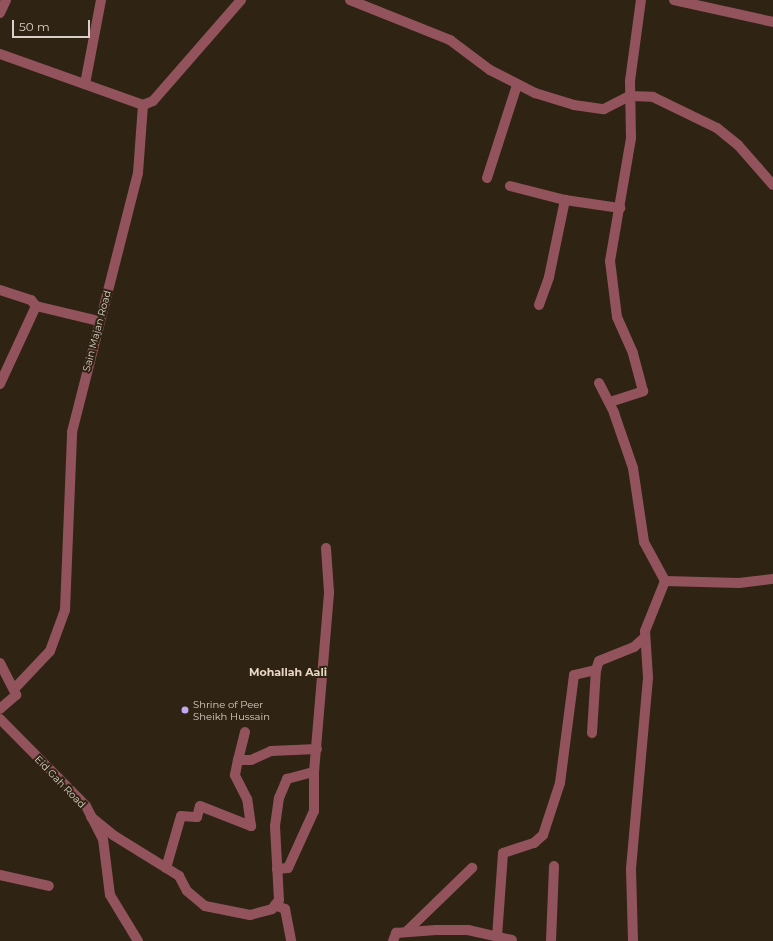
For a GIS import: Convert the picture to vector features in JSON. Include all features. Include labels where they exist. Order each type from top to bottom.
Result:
[{"type":"street","points":[[0,13],[6,0]]},
{"type":"street","points":[[85,84],[101,0]]},
{"type":"street","points":[[0,54],[143,105],[153,101],[241,0]]},
{"type":"street","points":[[350,0],[450,40],[518,85],[574,105],[604,109],[629,96],[653,97],[717,128],[738,145],[773,186]]},
{"type":"street","points":[[610,402],[643,390],[633,353],[617,317],[610,261],[631,138],[629,96],[641,0]]},
{"type":"street","points":[[674,0],[688,1],[722,11],[773,22]]},
{"type":"street","points":[[722,11],[724,0]]},
{"type":"street","points":[[486,178],[518,85]]},
{"type":"street","name":"Sain Majan Road","points":[[0,709],[16,695],[16,688],[50,651],[65,610],[72,432],[99,321],[138,173],[143,105]]},
{"type":"street","points":[[510,186],[565,200],[620,208]]},
{"type":"street","points":[[539,305],[549,277],[565,200]]},
{"type":"street","points":[[0,290],[31,300],[36,306],[99,321]]},
{"type":"street","points":[[0,384],[36,306]]},
{"type":"street","points":[[599,383],[610,402],[633,468],[644,542],[665,581],[645,637],[648,678],[631,869],[633,941]]},
{"type":"street","points":[[277,869],[288,868],[314,811],[314,772],[329,592],[326,548]]},
{"type":"street","points":[[665,581],[739,583],[773,579]]},
{"type":"street","points":[[592,733],[596,670],[599,662],[634,647],[645,637]]},
{"type":"street","points":[[0,663],[16,688]]},
{"type":"street","points":[[496,937],[503,853],[534,843],[543,835],[560,783],[574,675],[596,670]]},
{"type":"street","name":"Eid Gah Road","points":[[1,725],[92,816],[103,839],[110,895],[138,941]]},
{"type":"street","points":[[166,868],[181,816],[197,817],[200,806],[251,826],[247,799],[235,775],[245,732]]},
{"type":"street","points":[[238,760],[251,760],[271,751],[317,749]]},
{"type":"street","points":[[92,816],[113,835],[179,876],[187,891],[216,910],[250,915],[275,905],[279,900],[275,826],[279,798],[287,779],[314,772]]},
{"type":"street","points":[[551,941],[554,866]]},
{"type":"street","points":[[408,931],[472,868]]},
{"type":"street","points":[[0,875],[49,886]]},
{"type":"street","points":[[275,905],[285,909],[291,941]]},
{"type":"street","points":[[392,941],[396,933],[408,931],[468,930],[512,940]]},
{"type":"place","name":"Shrine of Peer Sheikh Hussain","points":[[185,710]]},
{"type":"district","name":"Mohallah Aali","points":[[288,672]]}]
